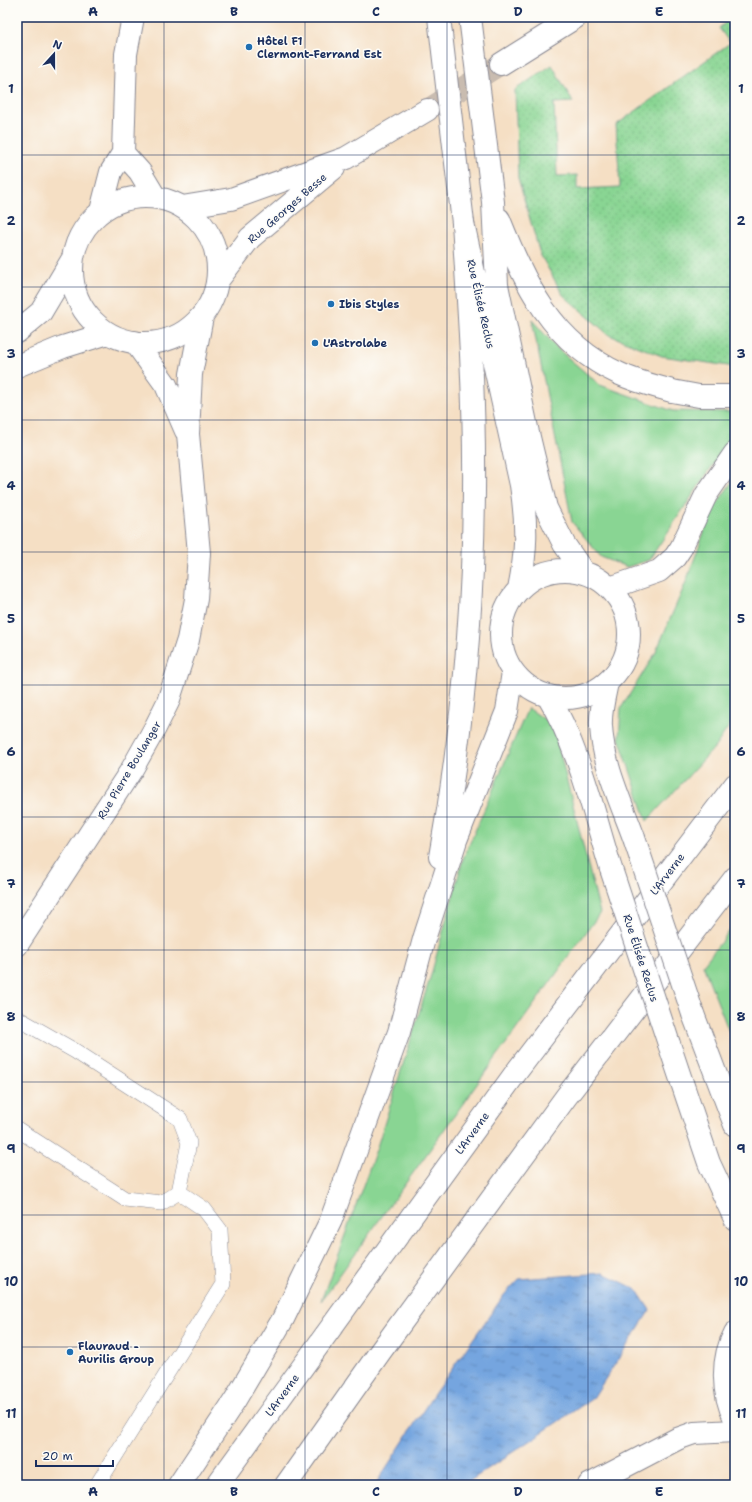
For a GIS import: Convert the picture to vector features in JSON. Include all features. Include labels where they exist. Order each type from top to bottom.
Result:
[{"type":"main road","points":[[101,211],[111,172],[123,153],[126,54],[133,17]]},
{"type":"main road","name":"Rue Élisée Reclus","points":[[439,17],[463,223],[522,491],[526,537],[524,562],[519,589]]},
{"type":"main road","name":"Rue Élisée Reclus","points":[[470,17],[492,202],[497,285],[528,433],[546,508],[564,544],[584,573]]},
{"type":"main road","points":[[501,64],[576,17]]},
{"type":"main road","name":"Rue Georges Besse","points":[[218,280],[250,238],[346,158],[427,110]]},
{"type":"main road","points":[[123,153],[140,172],[155,197]]},
{"type":"main road","name":"Rue Georges Besse","points":[[182,207],[231,199],[346,158]]},
{"type":"main road","points":[[17,332],[41,312],[72,260],[82,232],[101,211],[126,199],[155,197],[182,207],[194,215],[211,238],[218,266],[218,280],[215,293],[202,317],[191,327],[164,341],[150,343],[135,342],[121,339],[108,333],[91,319],[79,302],[74,288],[72,260]]},
{"type":"main road","points":[[492,202],[519,269],[537,300],[551,319],[573,342],[604,365],[643,383],[672,391],[699,396],[735,396]]},
{"type":"main road","points":[[424,939],[448,812],[462,704],[471,599],[474,490],[472,368],[463,223]]},
{"type":"main road","name":"Rue Pierre Boulanger","points":[[17,945],[132,769],[155,728],[175,682],[188,640],[196,599],[199,553],[188,434],[191,374],[202,317]]},
{"type":"main road","points":[[17,366],[63,347],[108,333]]},
{"type":"main road","name":"Rue Pierre Boulanger","points":[[135,342],[166,385],[188,434]]},
{"type":"main road","points":[[610,588],[658,572],[675,557],[681,548],[706,495],[735,453]]},
{"type":"main road","points":[[567,570],[584,573],[598,579],[610,588],[623,605],[629,626],[629,647],[621,667],[607,683],[589,694],[569,699],[548,696],[528,687],[513,672],[503,651],[501,629],[507,608],[519,589],[533,579],[550,572],[567,570]]},
{"type":"main road","points":[[179,1485],[235,1400],[283,1319],[331,1220],[399,1032],[424,939],[456,840],[506,711],[513,672]]},
{"type":"main road","points":[[607,683],[602,703],[600,725],[604,753],[693,1014],[735,1125]]},
{"type":"main road","name":"Rue Élisée Reclus","points":[[548,696],[562,720],[587,790],[611,869],[709,1163],[735,1219]]},
{"type":"main road","name":"L'Arverne","points":[[217,1485],[517,1071],[735,785]]},
{"type":"main road","points":[[286,1485],[380,1352],[566,1097],[735,878]]},
{"type":"main road","points":[[735,1334],[728,1354],[725,1370],[728,1402],[735,1419]]},
{"type":"main road","points":[[589,1485],[676,1440],[694,1433],[735,1431]]},
{"type":"lane","points":[[17,1018],[75,1051],[180,1119],[189,1143],[179,1192],[161,1203],[125,1199],[17,1128]]},
{"type":"lane","points":[[97,1485],[223,1284],[220,1230],[204,1209],[179,1192]]},
{"type":"green space","points":[[732,17],[735,17],[735,367],[662,356],[609,335],[563,295],[540,254],[518,178],[515,90],[552,65],[573,102],[554,103],[557,176],[577,175],[577,189],[620,187],[616,125],[730,43],[719,28]]},
{"type":"green space","points":[[532,320],[559,350],[600,385],[673,411],[735,412],[735,432],[649,560],[627,567],[601,557],[572,522]]},
{"type":"green space","points":[[735,477],[735,717],[715,747],[647,821],[619,738],[621,708],[655,654],[686,582],[711,513]]},
{"type":"green space","points":[[528,708],[553,725],[600,913],[321,1301],[377,1147],[431,975],[463,859]]},
{"type":"green space","points":[[735,924],[735,1047],[703,965]]},
{"type":"water","points":[[603,1273],[636,1289],[650,1310],[593,1398],[464,1485],[381,1485],[377,1482],[430,1400],[504,1295],[519,1279]]},
{"type":"tunnel","points":[[427,110],[501,64]]},
{"type":"place","name":"Hôtel F1 Clermont-Ferrand Est","points":[[249,47]]},
{"type":"place","name":"Ibis Styles","points":[[331,304]]},
{"type":"place","name":"L'Astrolabe","points":[[315,343]]},
{"type":"place","name":"Flauraud - Aurilis Group","points":[[70,1352]]}]
